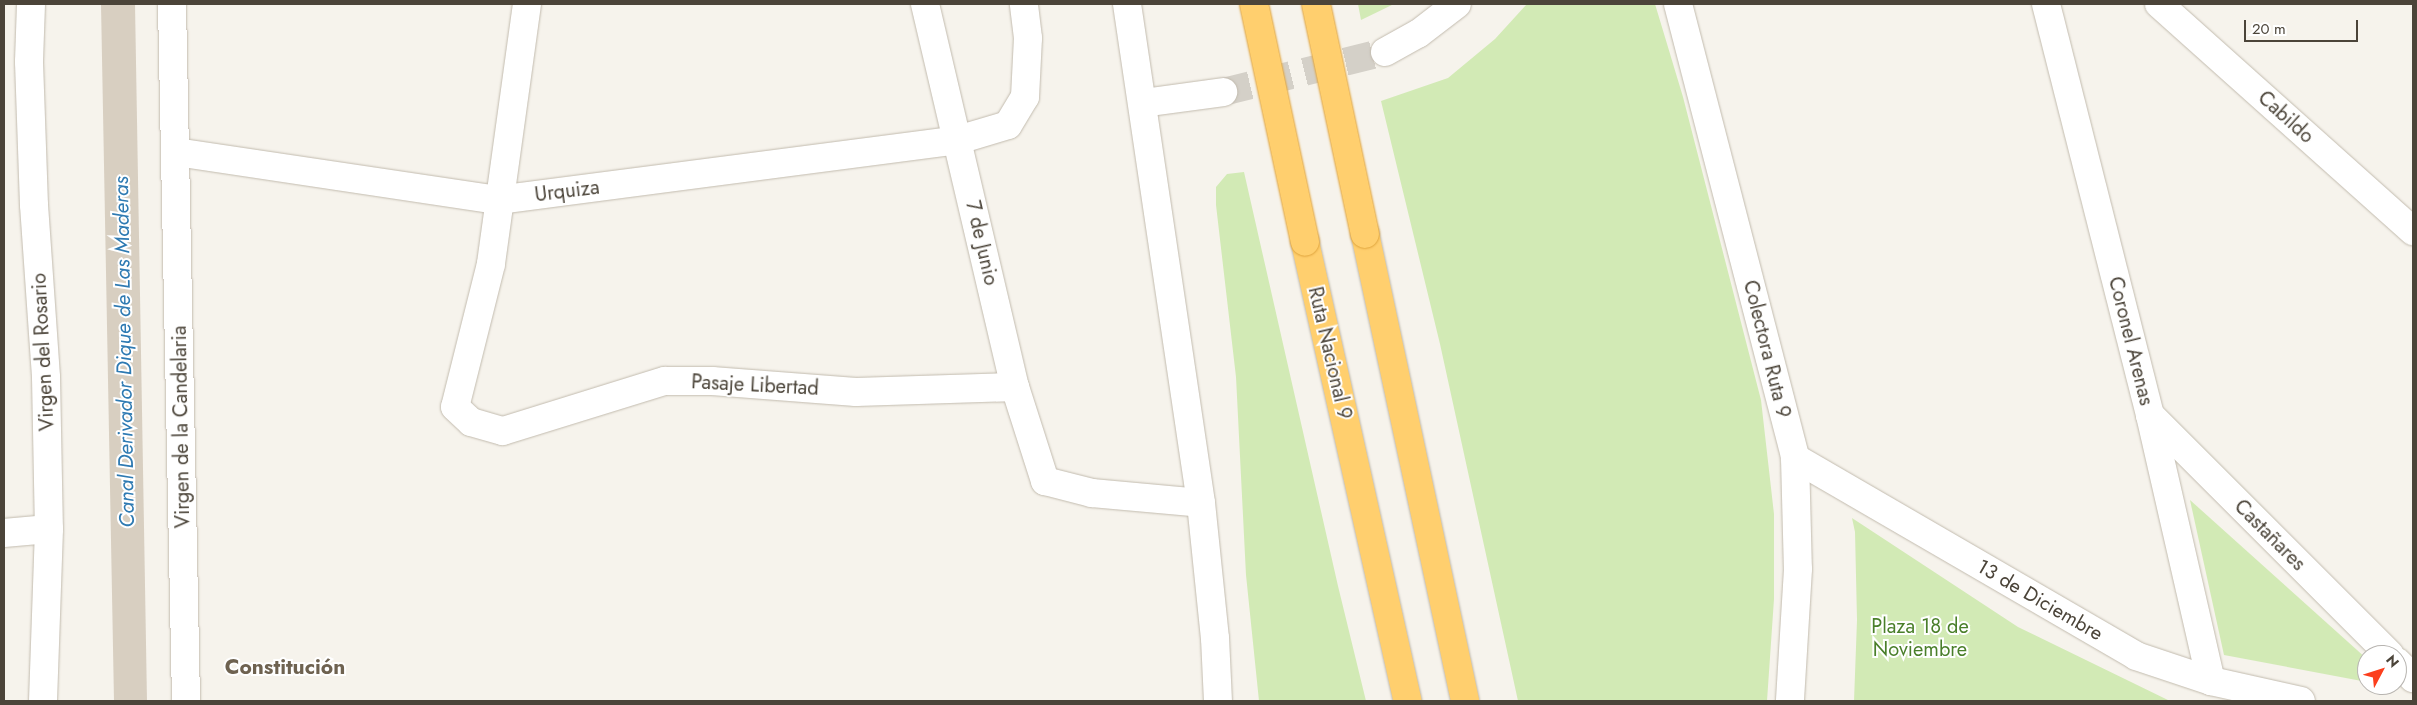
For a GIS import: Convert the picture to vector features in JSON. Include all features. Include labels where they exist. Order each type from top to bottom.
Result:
[{"type":"highway","name":"Ruta Nacional 9","points":[[1254,4],[1305,242],[1408,701]]},
{"type":"highway","points":[[1316,4],[1465,701]]},
{"type":"street","name":"Virgen del Rosario","points":[[30,4],[28,62],[34,205],[46,377],[49,529],[43,701]]},
{"type":"street","name":"Virgen de la Candelaria","points":[[172,4],[186,701]]},
{"type":"street","points":[[498,200],[527,4]]},
{"type":"street","name":"7 de Junio","points":[[925,4],[1015,387],[1045,481],[1092,493],[1201,503]]},
{"type":"street","name":"Urquiza","points":[[176,152],[498,200],[958,140],[1008,124],[1025,97],[1028,38],[1024,4]]},
{"type":"street","points":[[1127,4],[1201,503],[1215,638],[1218,701]]},
{"type":"street","points":[[1385,52],[1418,34],[1457,4]]},
{"type":"street","name":"Colectora Ruta 9","points":[[1678,4],[1795,458],[1798,569],[1790,701]]},
{"type":"street","name":"Coronel Arenas","points":[[2046,4],[2150,415],[2211,680]]},
{"type":"street","name":"Cabildo","points":[[2159,4],[2413,231]]},
{"type":"street","points":[[1143,103],[1223,92]]},
{"type":"street","name":"Pasaje Libertad","points":[[498,200],[491,264],[456,408],[471,422],[503,431],[666,381],[712,381],[856,392],[1015,387]]},
{"type":"street","name":"Castañares","points":[[2150,415],[2380,645]]},
{"type":"street","name":"13 de Diciembre","points":[[1795,458],[2136,656],[2211,680],[2301,701]]},
{"type":"street","points":[[4,533],[49,529]]},
{"type":"green space","points":[[1358,4],[1394,4],[1361,20]]},
{"type":"green space","points":[[1527,4],[1655,4],[1683,97],[1761,400],[1774,514],[1774,599],[1767,701],[1518,701],[1440,344],[1381,101],[1448,78],[1495,39]]},
{"type":"green space","points":[[1244,172],[1366,701],[1259,701],[1246,575],[1236,377],[1216,205],[1216,187],[1227,174]]},
{"type":"green space","points":[[2190,500],[2357,650],[2357,680],[2224,655]]},
{"type":"green space","name":"Plaza 18 de Noviembre","points":[[1852,518],[2018,627],[2170,701],[1854,701],[1857,620],[1855,532]]},
{"type":"building","points":[[101,4],[135,4],[147,701],[114,701]]},
{"type":"tunnel","points":[[1223,92],[1385,52]]},
{"type":"district","name":"Constitución","points":[[285,667]]},
{"type":"water label","name":"Canal Derivador Dique de Las Maderas","points":[[124,352]]}]
